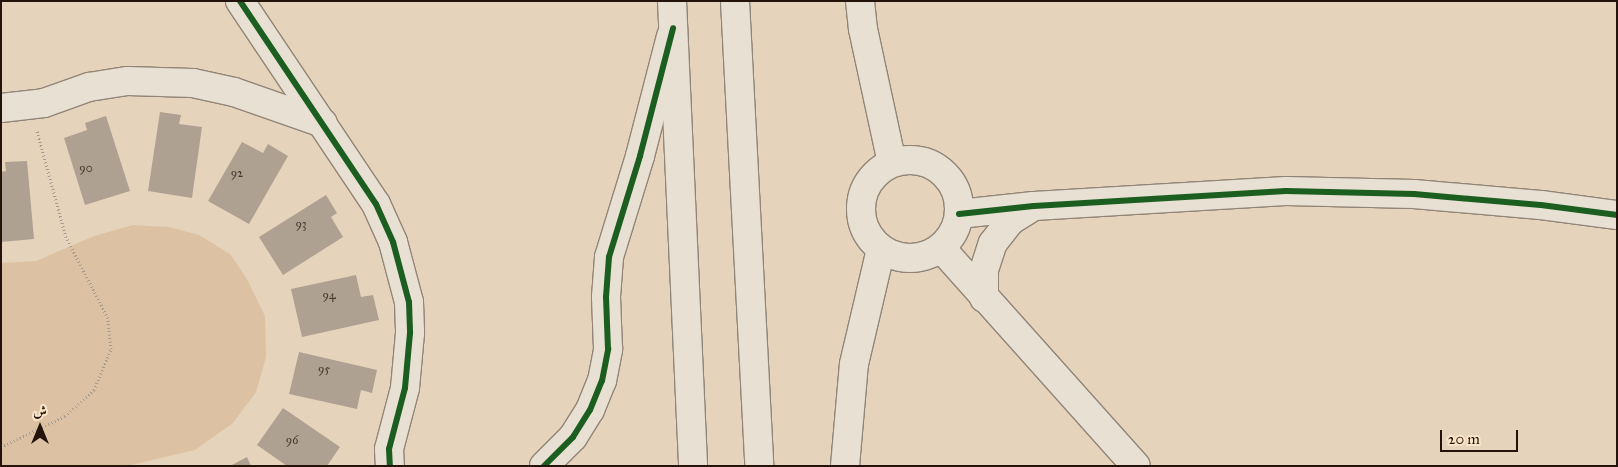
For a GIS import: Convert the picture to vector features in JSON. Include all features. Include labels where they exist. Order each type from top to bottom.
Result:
[{"type":"street","points":[[240,1],[376,204],[393,242],[409,302],[409,357],[405,388],[386,460]]},
{"type":"street","points":[[735,1],[759,466]]},
{"type":"street","points":[[860,1],[863,29],[892,163]]},
{"type":"street","points":[[544,466],[573,437],[590,410],[602,381],[608,349],[606,297],[609,257],[640,156],[673,14]]},
{"type":"street","points":[[673,14],[694,466]]},
{"type":"street","points":[[1,108],[44,103],[89,87],[128,80],[193,83],[234,92],[323,123]]},
{"type":"street","points":[[912,160],[931,164],[947,177],[957,194],[959,214],[953,233],[941,248],[922,258],[900,258],[881,250],[866,234],[860,214],[863,193],[874,175],[892,163],[912,160]]},
{"type":"street","points":[[959,214],[1034,206],[1286,191],[1414,194],[1541,205],[1617,215]]},
{"type":"street","points":[[984,298],[984,270],[993,243],[1010,221],[1034,206]]},
{"type":"street","points":[[941,248],[1136,466]]},
{"type":"street","points":[[845,466],[854,364],[881,250]]},
{"type":"path","points":[[1,446],[65,416],[94,390],[111,348],[108,318],[66,237],[30,105]]},
{"type":"shaded area","points":[[133,225],[169,227],[199,235],[230,254],[247,279],[265,316],[266,357],[256,392],[233,423],[195,450],[127,466],[1,466],[1,263],[36,261],[94,236]]},
{"type":"building","points":[[160,112],[181,115],[179,124],[202,127],[192,198],[148,191]]},
{"type":"building","points":[[106,116],[130,191],[85,205],[64,138],[87,130],[85,123]]},
{"type":"building","points":[[242,142],[263,153],[268,144],[288,156],[249,224],[208,201]]},
{"type":"building","points":[[27,161],[34,239],[1,242],[1,172],[6,171],[5,162]]},
{"type":"building","points":[[326,195],[337,213],[331,217],[343,237],[283,275],[259,237]]},
{"type":"building","points":[[356,275],[361,297],[373,295],[379,320],[302,337],[291,289]]},
{"type":"building","points":[[299,352],[377,370],[372,393],[361,390],[357,409],[289,394]]},
{"type":"building","points":[[283,408],[340,447],[327,466],[287,466],[257,445]]},
{"type":"building","points":[[247,457],[251,466],[230,466]]},
{"type":"cycle path","points":[[240,1],[376,204],[393,242],[409,302],[410,333],[405,388],[389,449],[390,466]]},
{"type":"cycle path","points":[[544,466],[573,437],[590,410],[602,381],[608,349],[606,297],[609,257],[640,156],[673,28]]},
{"type":"cycle path","points":[[959,214],[1034,206],[1286,191],[1414,194],[1541,205],[1617,215]]}]
